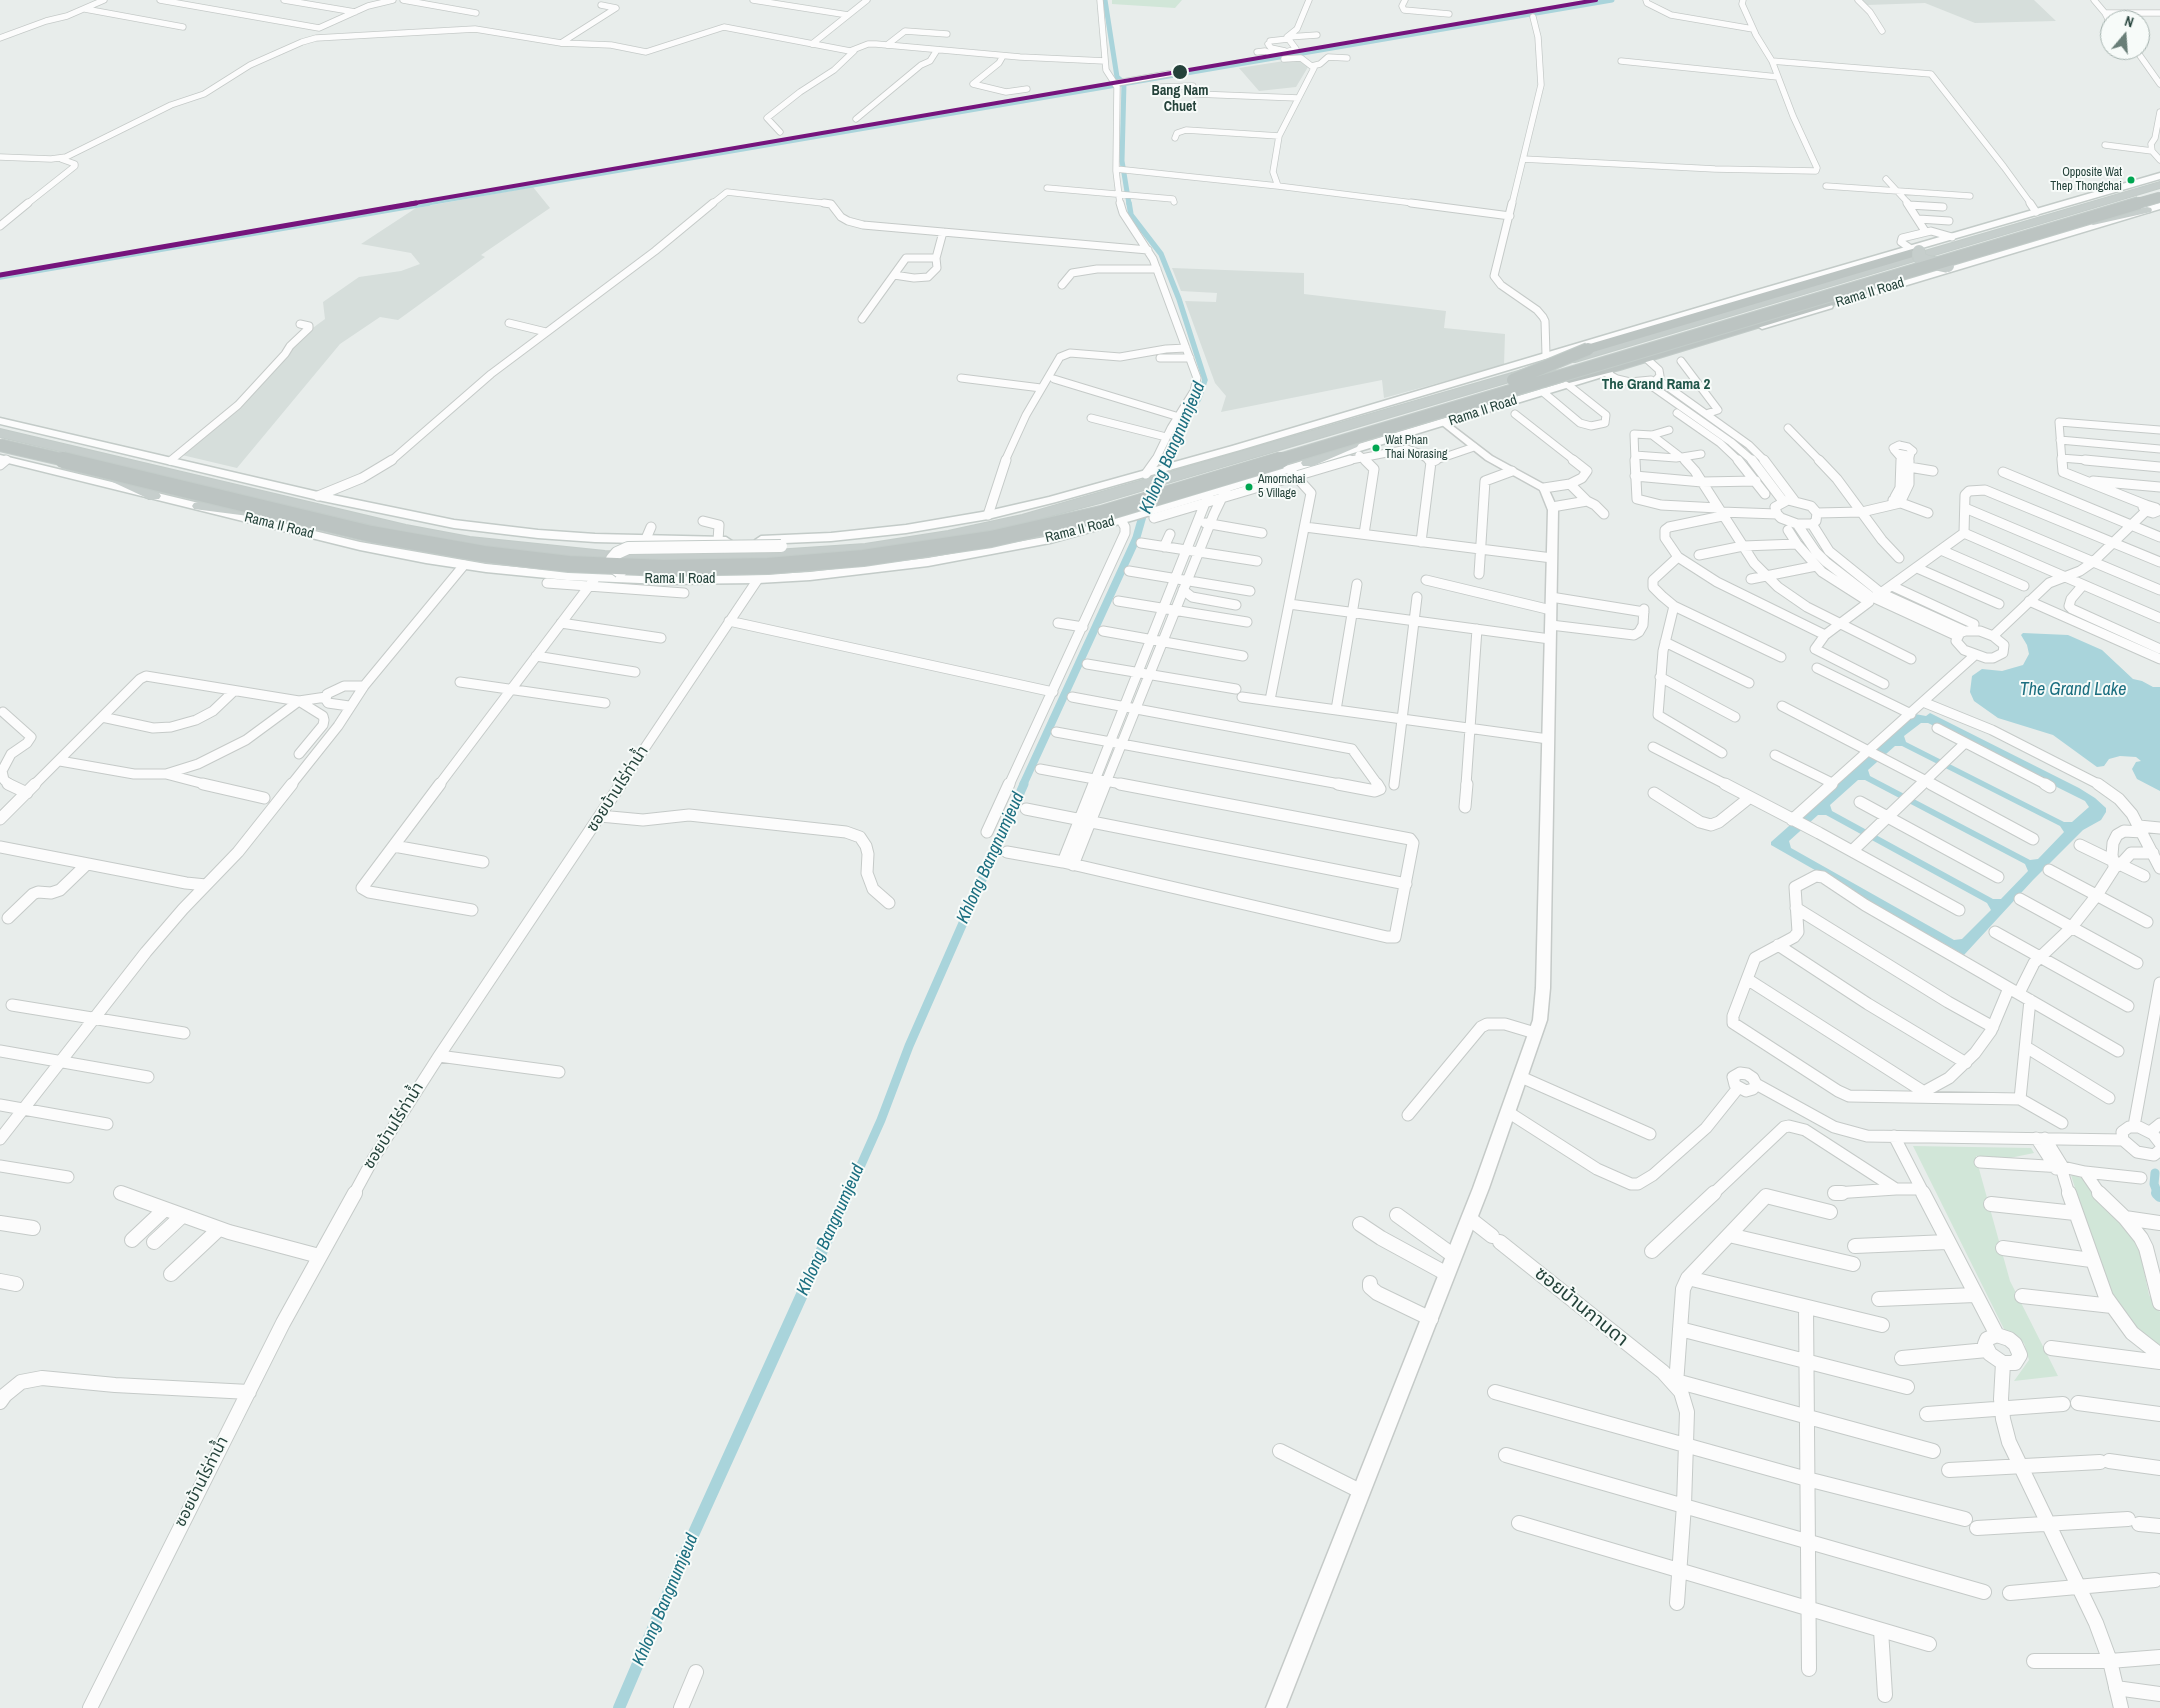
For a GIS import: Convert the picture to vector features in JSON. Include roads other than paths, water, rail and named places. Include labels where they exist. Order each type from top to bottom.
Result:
[{"type":"highway","name":"Rama II Road","points":[[0,446],[294,517],[433,548],[520,560],[612,567],[728,568],[818,564],[930,550],[1035,529],[1139,501],[1168,485],[1393,412],[2160,185]]},
{"type":"highway","points":[[0,446],[371,534],[446,549],[512,558],[579,564],[664,568],[809,563],[894,555],[961,545],[1100,514],[1510,387],[2160,190]]},
{"type":"highway","points":[[2072,206],[2100,193]]},
{"type":"highway","points":[[0,434],[380,526],[459,542],[538,552],[620,558],[754,558],[882,548],[1026,523],[1123,498],[1510,387],[2160,196]]},
{"type":"highway","name":"Rama II Road","points":[[0,434],[313,501],[437,535],[494,544],[605,555],[711,557],[829,551],[939,537],[1024,519],[1146,478],[1168,485],[1409,420],[2160,196]]},
{"type":"highway","points":[[1510,387],[1588,349],[1915,250],[2072,206],[2112,199]]},
{"type":"highway","points":[[2102,219],[2127,206]]},
{"type":"highway","points":[[1510,387],[1615,367],[2102,219],[2147,210]]},
{"type":"highway","points":[[1915,250],[1919,257],[1925,261],[1937,265],[1951,265]]},
{"type":"highway","points":[[1252,443],[1393,412]]},
{"type":"highway","points":[[1308,463],[1336,449],[1395,430],[1406,424],[1409,420]]},
{"type":"highway","points":[[99,470],[154,496]]},
{"type":"highway","points":[[214,471],[313,501]]},
{"type":"highway","points":[[199,506],[294,517]]},
{"type":"main road","name":"Rama II Road","points":[[313,501],[470,526],[538,534],[645,541],[796,540],[906,529],[988,515],[1146,478],[1176,465],[1546,355],[1915,250],[1952,237],[2160,176]]},
{"type":"main road","name":"Rama II Road","points":[[2,461],[199,506],[360,546],[464,565],[592,582],[758,579],[810,576],[928,562],[1006,548],[1126,519],[1205,503],[1227,487],[1291,472],[1308,463],[1358,453],[1444,423],[1567,384],[2160,206]]},
{"type":"main road","points":[[0,421],[214,471]]},
{"type":"main road","points":[[1052,500],[1000,516],[934,530],[861,540],[781,546],[635,547],[617,553],[611,563],[620,572],[636,574],[773,573],[908,560],[1073,533]]},
{"type":"street","points":[[0,38],[85,9],[104,0]]},
{"type":"street","points":[[160,0],[319,28],[368,6],[393,0]]},
{"type":"street","points":[[284,0],[355,12]]},
{"type":"street","points":[[403,0],[476,12]]},
{"type":"street","points":[[753,0],[848,15]]},
{"type":"street","points":[[773,4],[778,0]]},
{"type":"street","points":[[813,42],[867,0]]},
{"type":"street","points":[[1100,0],[1106,70],[1117,88],[1117,169],[1123,213],[1148,250],[1157,269],[1196,375],[1196,385],[1166,437],[1157,459],[1146,478]]},
{"type":"street","points":[[1288,38],[1297,29],[1310,0]]},
{"type":"street","points":[[1405,0],[1402,6],[1404,10],[1449,14]]},
{"type":"street","points":[[1646,0],[1647,3],[1671,15],[1753,29]]},
{"type":"street","points":[[1523,159],[1764,171],[1816,171],[1817,168],[1793,116],[1772,61],[1753,29],[1742,4],[1743,0]]},
{"type":"street","points":[[1858,0],[1875,18],[1882,32]]},
{"type":"street","points":[[2094,0],[2102,10]]},
{"type":"street","points":[[563,42],[616,8],[601,5]]},
{"type":"street","points":[[85,9],[183,26]]},
{"type":"street","points":[[1533,17],[1538,37],[1541,85],[1495,279],[1543,317],[1545,321],[1546,355]]},
{"type":"street","points":[[61,158],[171,105],[204,94],[245,68],[308,40],[475,29],[563,42],[611,44],[646,52],[724,27],[854,51]]},
{"type":"street","points":[[888,44],[905,31],[947,34]]},
{"type":"street","points":[[1278,186],[1273,172],[1279,136],[1313,70],[1312,66],[1303,58],[1271,48],[1269,43],[1288,38],[1317,35]]},
{"type":"street","points":[[1284,59],[1296,49],[1288,38]]},
{"type":"street","points":[[780,132],[767,118],[800,92],[834,70],[854,51],[868,44],[888,44],[1004,56],[1105,61]]},
{"type":"street","points":[[856,119],[921,65],[930,61],[937,50]]},
{"type":"street","points":[[1257,52],[1265,51],[1272,54],[1290,55]]},
{"type":"street","points":[[1004,56],[999,63],[974,84],[1006,92],[1027,89]]},
{"type":"street","points":[[1312,66],[1320,64],[1328,57],[1347,58]]},
{"type":"street","points":[[2143,60],[2160,84]]},
{"type":"street","points":[[1621,61],[1778,77]]},
{"type":"street","points":[[1772,61],[1887,67],[1932,74],[2004,167],[2036,212]]},
{"type":"street","points":[[1117,83],[1173,73]]},
{"type":"street","points":[[1175,83],[1178,85],[1191,84]]},
{"type":"street","points":[[1191,84],[1196,94],[1298,98]]},
{"type":"street","points":[[1161,87],[1191,84]]},
{"type":"street","points":[[2160,112],[2155,138],[2150,144],[2152,151],[2160,160]]},
{"type":"street","points":[[1175,138],[1178,133],[1186,130],[1279,136]]},
{"type":"street","points":[[2105,145],[2152,151]]},
{"type":"street","points":[[0,157],[61,158],[76,166],[0,226]]},
{"type":"street","points":[[1117,169],[1278,186],[1510,216]]},
{"type":"street","points":[[1886,179],[1909,205],[1925,231]]},
{"type":"street","points":[[1826,186],[1970,196]]},
{"type":"street","points":[[1047,188],[1173,199],[1174,202]]},
{"type":"street","points":[[313,501],[389,463],[491,374],[651,255],[726,192],[831,204],[841,217],[864,226],[1148,250]]},
{"type":"street","points":[[1909,205],[1943,207]]},
{"type":"street","points":[[1918,219],[1949,221]]},
{"type":"street","points":[[1915,250],[1901,242],[1902,238],[1925,231],[1938,231],[1952,237]]},
{"type":"street","points":[[894,275],[914,278],[928,277],[937,268],[936,258],[943,232]]},
{"type":"street","points":[[862,319],[906,258],[936,258]]},
{"type":"street","points":[[1062,285],[1071,273],[1097,269],[1157,269]]},
{"type":"street","points":[[509,323],[546,332]]},
{"type":"street","points":[[170,461],[238,405],[285,354],[290,346],[309,328],[309,326],[300,324]]},
{"type":"street","points":[[988,515],[1007,456],[1026,415],[1057,360],[1066,354],[1120,357],[1166,349],[1186,348]]},
{"type":"street","points":[[1160,358],[1190,358]]},
{"type":"street","points":[[1606,373],[1617,379],[1630,382],[1646,382],[1657,379],[1660,376],[1659,370],[1648,360]]},
{"type":"street","points":[[1681,361],[1718,410],[1706,414]]},
{"type":"street","points":[[961,378],[1041,388]]},
{"type":"street","points":[[1054,378],[1179,416]]},
{"type":"street","points":[[1657,379],[1749,446],[1766,462],[1794,500]]},
{"type":"street","points":[[1646,382],[1731,442],[1751,459],[1784,501]]},
{"type":"street","points":[[1543,392],[1580,423],[1591,426],[1605,423],[1606,414],[1567,384]]},
{"type":"street","points":[[1677,413],[1720,443],[1756,480],[1765,494]]},
{"type":"street","points":[[1514,414],[1586,470],[1587,473],[1582,478],[1570,484],[1544,488]]},
{"type":"street","points":[[1090,418],[1166,437]]},
{"type":"street","points":[[2159,510],[2153,513],[2146,508],[2062,471],[2059,422],[2160,430]]},
{"type":"street","points":[[1276,1708],[1469,1218],[1540,1020],[1543,994],[1552,508],[1544,488],[1474,447],[1444,423]]},
{"type":"street","points":[[1788,428],[1838,479],[1882,540],[1899,558]]},
{"type":"street","points":[[1669,430],[1652,435],[1634,434],[1637,499],[1661,505],[1721,512],[1777,514]]},
{"type":"street","points":[[1652,435],[1681,456],[1702,482],[1742,546],[1768,577],[1807,608],[1911,659]]},
{"type":"street","points":[[2060,440],[2160,449]]},
{"type":"street","points":[[1896,501],[1909,484],[1906,467],[1894,450],[1895,446],[1904,445],[1912,449],[1906,467]]},
{"type":"street","points":[[1431,462],[1474,447]]},
{"type":"street","points":[[1068,864],[1079,819],[1205,503],[1291,472],[1358,453],[1407,449],[1419,453],[1431,462]]},
{"type":"street","points":[[1358,453],[1374,469],[1364,534]]},
{"type":"street","points":[[1636,455],[1676,458],[1701,454]]},
{"type":"street","points":[[2061,458],[2160,467]]},
{"type":"street","points":[[1421,542],[1431,462]]},
{"type":"street","points":[[1906,467],[1933,471]]},
{"type":"street","points":[[1479,574],[1486,481],[1512,470]]},
{"type":"street","points":[[1270,700],[1311,494],[1291,472]]},
{"type":"street","points":[[2003,472],[2160,537]]},
{"type":"street","points":[[1635,476],[1702,482],[1756,480]]},
{"type":"street","points":[[2082,480],[2160,487]]},
{"type":"street","points":[[1570,484],[1604,514]]},
{"type":"street","points":[[1068,864],[1090,821],[1198,552],[1220,499],[1227,487]]},
{"type":"street","points":[[1964,533],[1965,495],[1969,491],[1985,490],[2160,562]]},
{"type":"street","points":[[1794,500],[1806,504],[1815,511],[1817,519],[1812,524],[1797,524],[1781,518],[1777,514],[1775,507],[1784,501],[1794,500]]},
{"type":"street","points":[[1552,508],[1587,501]]},
{"type":"street","points":[[1815,511],[1860,510],[1896,501],[1928,513]]},
{"type":"street","points":[[1205,503],[1214,514]]},
{"type":"street","points":[[1965,508],[2160,590]]},
{"type":"street","points":[[1994,636],[2049,583],[2066,577],[2093,562],[2146,508]]},
{"type":"street","points":[[1721,512],[1666,530],[1665,538],[1678,557],[1748,598],[1825,635]]},
{"type":"street","points":[[986,832],[1125,533],[1126,519]]},
{"type":"street","points":[[702,521],[718,525],[718,541]]},
{"type":"street","points":[[1196,522],[1262,533]]},
{"type":"street","points":[[1797,524],[1816,552],[1826,562],[1870,596],[1957,636]]},
{"type":"street","points":[[1812,524],[1829,551],[1881,593],[1965,631],[1980,631],[1994,636],[2004,645],[2003,653],[1993,658],[1975,655],[1959,645],[1957,636]]},
{"type":"street","points":[[645,541],[651,527]]},
{"type":"street","points":[[1305,527],[1552,558]]},
{"type":"street","points":[[1788,530],[1796,544],[1816,566],[1843,587],[1869,602],[1946,639]]},
{"type":"street","points":[[1881,593],[1964,533]]},
{"type":"street","points":[[1964,533],[2160,618]]},
{"type":"street","points":[[1164,547],[1170,534]]},
{"type":"street","points":[[1141,543],[1257,562]]},
{"type":"street","points":[[1699,555],[1742,546],[1796,544]]},
{"type":"street","points":[[1941,550],[2024,586]]},
{"type":"street","points":[[1678,557],[1653,580],[1652,583],[1662,596],[1674,606],[1781,657]]},
{"type":"street","points":[[0,1139],[146,952],[238,852],[338,726],[349,706],[364,686],[464,565]]},
{"type":"street","points":[[1751,579],[1816,566]]},
{"type":"street","points":[[1916,568],[1998,604]]},
{"type":"street","points":[[1128,571],[1250,591]]},
{"type":"street","name":"ซอยบ้านไร่ท่าน้ำ","points":[[90,1708],[319,1256],[373,1159],[439,1056],[758,579]]},
{"type":"street","points":[[1289,604],[1477,629],[1634,635],[1639,632],[1643,625],[1644,610],[1597,606],[1586,601],[1551,604],[1426,580]]},
{"type":"street","points":[[547,583],[592,582],[684,593]]},
{"type":"street","points":[[472,910],[364,890],[362,888],[592,582]]},
{"type":"street","points":[[1336,710],[1357,584]]},
{"type":"street","points":[[2083,585],[2071,599],[2069,606],[2072,609],[2160,649]]},
{"type":"street","points":[[1892,586],[1974,624]]},
{"type":"street","points":[[1183,590],[1192,597],[1236,605]]},
{"type":"street","points":[[1394,786],[1417,598]]},
{"type":"street","points":[[1118,601],[1247,622]]},
{"type":"street","points":[[1869,602],[1825,635],[1815,648],[1884,684]]},
{"type":"street","points":[[2029,602],[2160,659]]},
{"type":"street","points":[[1674,606],[1665,642],[1660,677],[1658,703],[1660,718],[1722,753]]},
{"type":"street","points":[[729,622],[1052,692]]},
{"type":"street","points":[[561,623],[661,638]]},
{"type":"street","points":[[1058,623],[1083,626]]},
{"type":"street","points":[[1465,807],[1477,629]]},
{"type":"street","points":[[1103,631],[1242,656]]},
{"type":"street","points":[[1957,636],[1965,631]]},
{"type":"street","points":[[1665,642],[1749,683]]},
{"type":"street","points":[[1793,820],[1975,655]]},
{"type":"street","points":[[536,656],[635,672]]},
{"type":"street","points":[[1088,664],[1149,674],[1270,700],[1548,740]]},
{"type":"street","points":[[1817,668],[1911,714]]},
{"type":"street","points":[[0,819],[140,679],[146,676],[300,701],[326,697],[332,690],[344,686],[364,686]]},
{"type":"street","points":[[1660,677],[1735,717]]},
{"type":"street","points":[[460,682],[605,703]]},
{"type":"street","points":[[102,718],[153,728],[171,727],[196,720],[213,711],[234,691]]},
{"type":"street","points":[[326,697],[326,700],[332,705],[349,706]]},
{"type":"street","points":[[1056,732],[1375,791],[1380,789],[1352,749],[1072,697]]},
{"type":"street","points":[[299,754],[323,725],[324,720],[323,716],[300,701]]},
{"type":"street","points":[[60,761],[134,774],[166,774],[198,764],[224,752],[246,740],[300,701]]},
{"type":"street","points":[[1923,702],[1992,730],[2090,779],[2119,799],[2141,829],[2160,868]]},
{"type":"street","points":[[1782,706],[1871,751],[2033,839]]},
{"type":"street","points":[[3,712],[31,736],[28,742],[11,754],[2,771],[4,780],[8,784],[27,793]]},
{"type":"street","points":[[1937,728],[2050,787]]},
{"type":"street","points":[[1852,851],[1965,743]]},
{"type":"street","points":[[1653,747],[1852,851],[1958,910]]},
{"type":"street","points":[[1776,755],[1832,783]]},
{"type":"street","points":[[1007,852],[1068,864],[1387,938],[1396,934],[1413,843],[1410,839],[1040,769]]},
{"type":"street","points":[[166,774],[174,778],[264,798]]},
{"type":"street","points":[[1654,793],[1700,822],[1711,825],[1719,822],[1749,798]]},
{"type":"street","points":[[1860,802],[1998,877]]},
{"type":"street","points":[[1026,809],[1406,884]]},
{"type":"street","points":[[600,816],[643,820],[662,819],[680,815],[846,832],[860,837],[866,846],[868,854],[867,873],[873,889],[889,903]]},
{"type":"street","points":[[2115,864],[2113,843],[2117,835],[2124,831],[2160,828]]},
{"type":"street","points":[[2080,845],[2115,864],[2144,876]]},
{"type":"street","points":[[394,846],[483,862]]},
{"type":"street","points":[[0,847],[206,885]]},
{"type":"street","points":[[1919,1094],[1948,1078],[1966,1063],[1993,1027],[2014,990],[2034,962],[2071,928],[2097,895],[2115,864],[2131,853],[2153,853]]},
{"type":"street","points":[[8,918],[33,894],[38,892],[51,893],[60,890],[87,864]]},
{"type":"street","points":[[2049,870],[2147,922]]},
{"type":"street","points":[[2062,1123],[2020,1099],[1919,1094],[1854,1096],[1843,1094],[1737,1025],[1732,1019],[1757,955],[1794,937],[1798,932],[1795,890],[1798,884],[1816,876],[1823,877],[1865,905],[2118,1051]]},
{"type":"street","points":[[2020,899],[2137,963]]},
{"type":"street","points":[[1796,908],[1948,1002],[1993,1027]]},
{"type":"street","points":[[1995,932],[2128,1006]]},
{"type":"street","points":[[1778,945],[1868,1004],[1966,1063]]},
{"type":"street","points":[[1747,979],[1919,1094]]},
{"type":"street","points":[[2134,1126],[2160,983]]},
{"type":"street","points":[[2020,1099],[2030,1000]]},
{"type":"street","points":[[12,1005],[184,1033]]},
{"type":"street","points":[[1408,1115],[1486,1024],[1505,1024],[1535,1033]]},
{"type":"street","points":[[2026,1048],[2109,1098]]},
{"type":"street","points":[[0,1051],[148,1077]]},
{"type":"street","points":[[439,1056],[559,1072]]},
{"type":"street","points":[[1508,1112],[1596,1169],[1631,1184],[1638,1184],[1653,1175],[1706,1128],[1738,1088],[1733,1080],[1735,1075],[1740,1073],[1750,1076],[1756,1084],[1834,1127],[1861,1135],[2123,1140]]},
{"type":"street","points":[[1521,1077],[1650,1134]]},
{"type":"street","points":[[0,1105],[106,1124]]},
{"type":"street","points":[[2150,1132],[2160,1124]]},
{"type":"street","points":[[1652,1251],[1784,1127],[1796,1126],[1805,1130],[1896,1189]]},
{"type":"street","points":[[2134,1126],[2150,1132],[2159,1150],[2148,1156],[2136,1152],[2123,1140],[2122,1132],[2134,1126]]},
{"type":"street","points":[[1894,1136],[1996,1335]]},
{"type":"street","points":[[2041,1138],[2060,1169],[2074,1213],[2106,1297],[2132,1333],[2160,1355]]},
{"type":"street","points":[[1980,1162],[2141,1178]]},
{"type":"street","points":[[0,1166],[68,1178]]},
{"type":"street","points":[[2085,1172],[2104,1198],[2125,1218],[2141,1238],[2154,1266],[2160,1303]]},
{"type":"street","points":[[1835,1193],[1896,1189],[1920,1190]]},
{"type":"street","points":[[120,1193],[220,1229],[287,1249],[319,1256]]},
{"type":"street","points":[[1677,1603],[1687,1446],[1687,1406],[1676,1383],[1682,1289],[1688,1278],[1766,1196],[1830,1212]]},
{"type":"street","points":[[1991,1204],[2074,1213]]},
{"type":"street","points":[[132,1240],[165,1209]]},
{"type":"street","points":[[1397,1214],[1454,1256]]},
{"type":"street","points":[[154,1242],[182,1216]]},
{"type":"street","name":"ซอยบ้านกานดา","points":[[1469,1218],[1676,1383]]},
{"type":"street","points":[[2125,1218],[2160,1223]]},
{"type":"street","points":[[0,1223],[33,1228]]},
{"type":"street","points":[[1360,1224],[1380,1238],[1447,1274]]},
{"type":"street","points":[[171,1274],[220,1229]]},
{"type":"street","points":[[1729,1235],[1853,1264]]},
{"type":"street","points":[[1855,1246],[1947,1242]]},
{"type":"street","points":[[2003,1248],[2091,1260]]},
{"type":"street","points":[[1688,1278],[1882,1325]]},
{"type":"street","points":[[0,1281],[16,1284]]},
{"type":"street","points":[[1370,1283],[1370,1287],[1377,1293],[1430,1319]]},
{"type":"street","points":[[1879,1299],[1975,1295]]},
{"type":"street","points":[[2022,1296],[2112,1306]]},
{"type":"street","points":[[1806,1307],[1807,1541],[1810,1669]]},
{"type":"street","points":[[1680,1329],[1907,1387]]},
{"type":"street","points":[[1996,1335],[2010,1339],[2015,1344],[2020,1355],[2015,1363],[2003,1363],[1993,1358],[1987,1350],[1987,1339],[1996,1335]]},
{"type":"street","points":[[2051,1348],[2160,1362]]},
{"type":"street","points":[[1902,1358],[1987,1350]]},
{"type":"street","points":[[2003,1363],[2002,1409],[2009,1442],[2096,1623],[2110,1661],[2121,1708]]},
{"type":"street","points":[[0,1402],[5,1394],[21,1382],[42,1378],[116,1385],[249,1392]]},
{"type":"street","points":[[1676,1383],[1933,1451]]},
{"type":"street","points":[[1495,1392],[1807,1479],[1965,1519]]},
{"type":"street","points":[[2078,1403],[2160,1414]]},
{"type":"street","points":[[1927,1414],[2063,1404]]},
{"type":"street","points":[[1280,1451],[1362,1492]]},
{"type":"street","points":[[1506,1455],[1984,1592]]},
{"type":"street","points":[[1949,1470],[2020,1468],[2105,1462],[2160,1468]]},
{"type":"street","points":[[1977,1528],[2134,1522],[2160,1526]]},
{"type":"street","points":[[1519,1523],[1929,1644]]},
{"type":"street","points":[[2010,1593],[2156,1580]]},
{"type":"street","points":[[1881,1630],[1885,1695]]},
{"type":"street","points":[[2034,1661],[2110,1661],[2160,1657]]},
{"type":"street","points":[[681,1708],[696,1672]]},
{"type":"street","points":[[2116,1688],[2160,1694]]},
{"type":"water","name":"The Grand Lake","points":[[2023,633],[2068,635],[2102,650],[2133,679],[2153,687],[2160,687],[2160,791],[2137,779],[2132,769],[2136,762],[2141,761],[2136,757],[2120,756],[2109,759],[2104,766],[2097,767],[2053,735],[1998,718],[1974,701],[1970,692],[1972,676],[1982,669],[2002,671],[2023,665],[2029,654],[2027,645],[2021,635]]},
{"type":"water","points":[[1930,713],[2079,788],[2106,808],[2106,812],[2101,820],[2083,830],[2033,880],[1964,955],[1771,845],[1771,842],[1915,714],[1926,716]],"holes":[[[1921,723],[1928,723],[2085,801],[2089,807],[2072,822],[2064,822],[1906,742],[1904,736]],[[1895,746],[1902,746],[2060,826],[2064,832],[2038,859],[2030,860],[1870,776],[1868,770]],[[1858,780],[1865,780],[2025,864],[2028,871],[2001,899],[1993,899],[1832,811],[1830,805]],[[1818,815],[1826,815],[1987,903],[1991,910],[1962,939],[1954,940],[1791,848],[1789,841]]]},
{"type":"waterway","name":"Khlong Bangnumjeud","points":[[1105,0],[1117,77],[1124,84]]},
{"type":"waterway","points":[[1124,84],[1612,0]]},
{"type":"waterway","points":[[422,204],[1124,84]]},
{"type":"waterway","name":"Khlong Bangnumjeud","points":[[1124,84],[1122,161],[1129,204]]},
{"type":"waterway","points":[[0,277],[429,203]]},
{"type":"waterway","name":"Khlong Bangnumjeud","points":[[1129,203],[1131,215],[1161,254],[1179,299],[1205,380],[1199,398],[1167,461]]},
{"type":"waterway","name":"Khlong Bangnumjeud","points":[[1023,785],[1136,539],[1150,490],[1168,460]]},
{"type":"waterway","name":"Khlong Bangnumjeud","points":[[848,1194],[881,1120],[909,1046],[1024,784]]},
{"type":"waterway","points":[[2155,1173],[2154,1184],[2158,1194]]},
{"type":"waterway","name":"Khlong Bangnumjeud","points":[[619,1708],[693,1535],[848,1193]]},
{"type":"place","name":"Bang Nam Chuet","points":[[1180,72]]},
{"type":"place","name":"Opposite Wat Thep Thongchai","points":[[2131,180]]},
{"type":"place","name":"Wat Phan Thai Norasing","points":[[1376,448]]},
{"type":"place","name":"Amornchai 5 Village","points":[[1249,487]]},
{"type":"district","name":"The Grand Rama 2","points":[[1656,385]]}]
